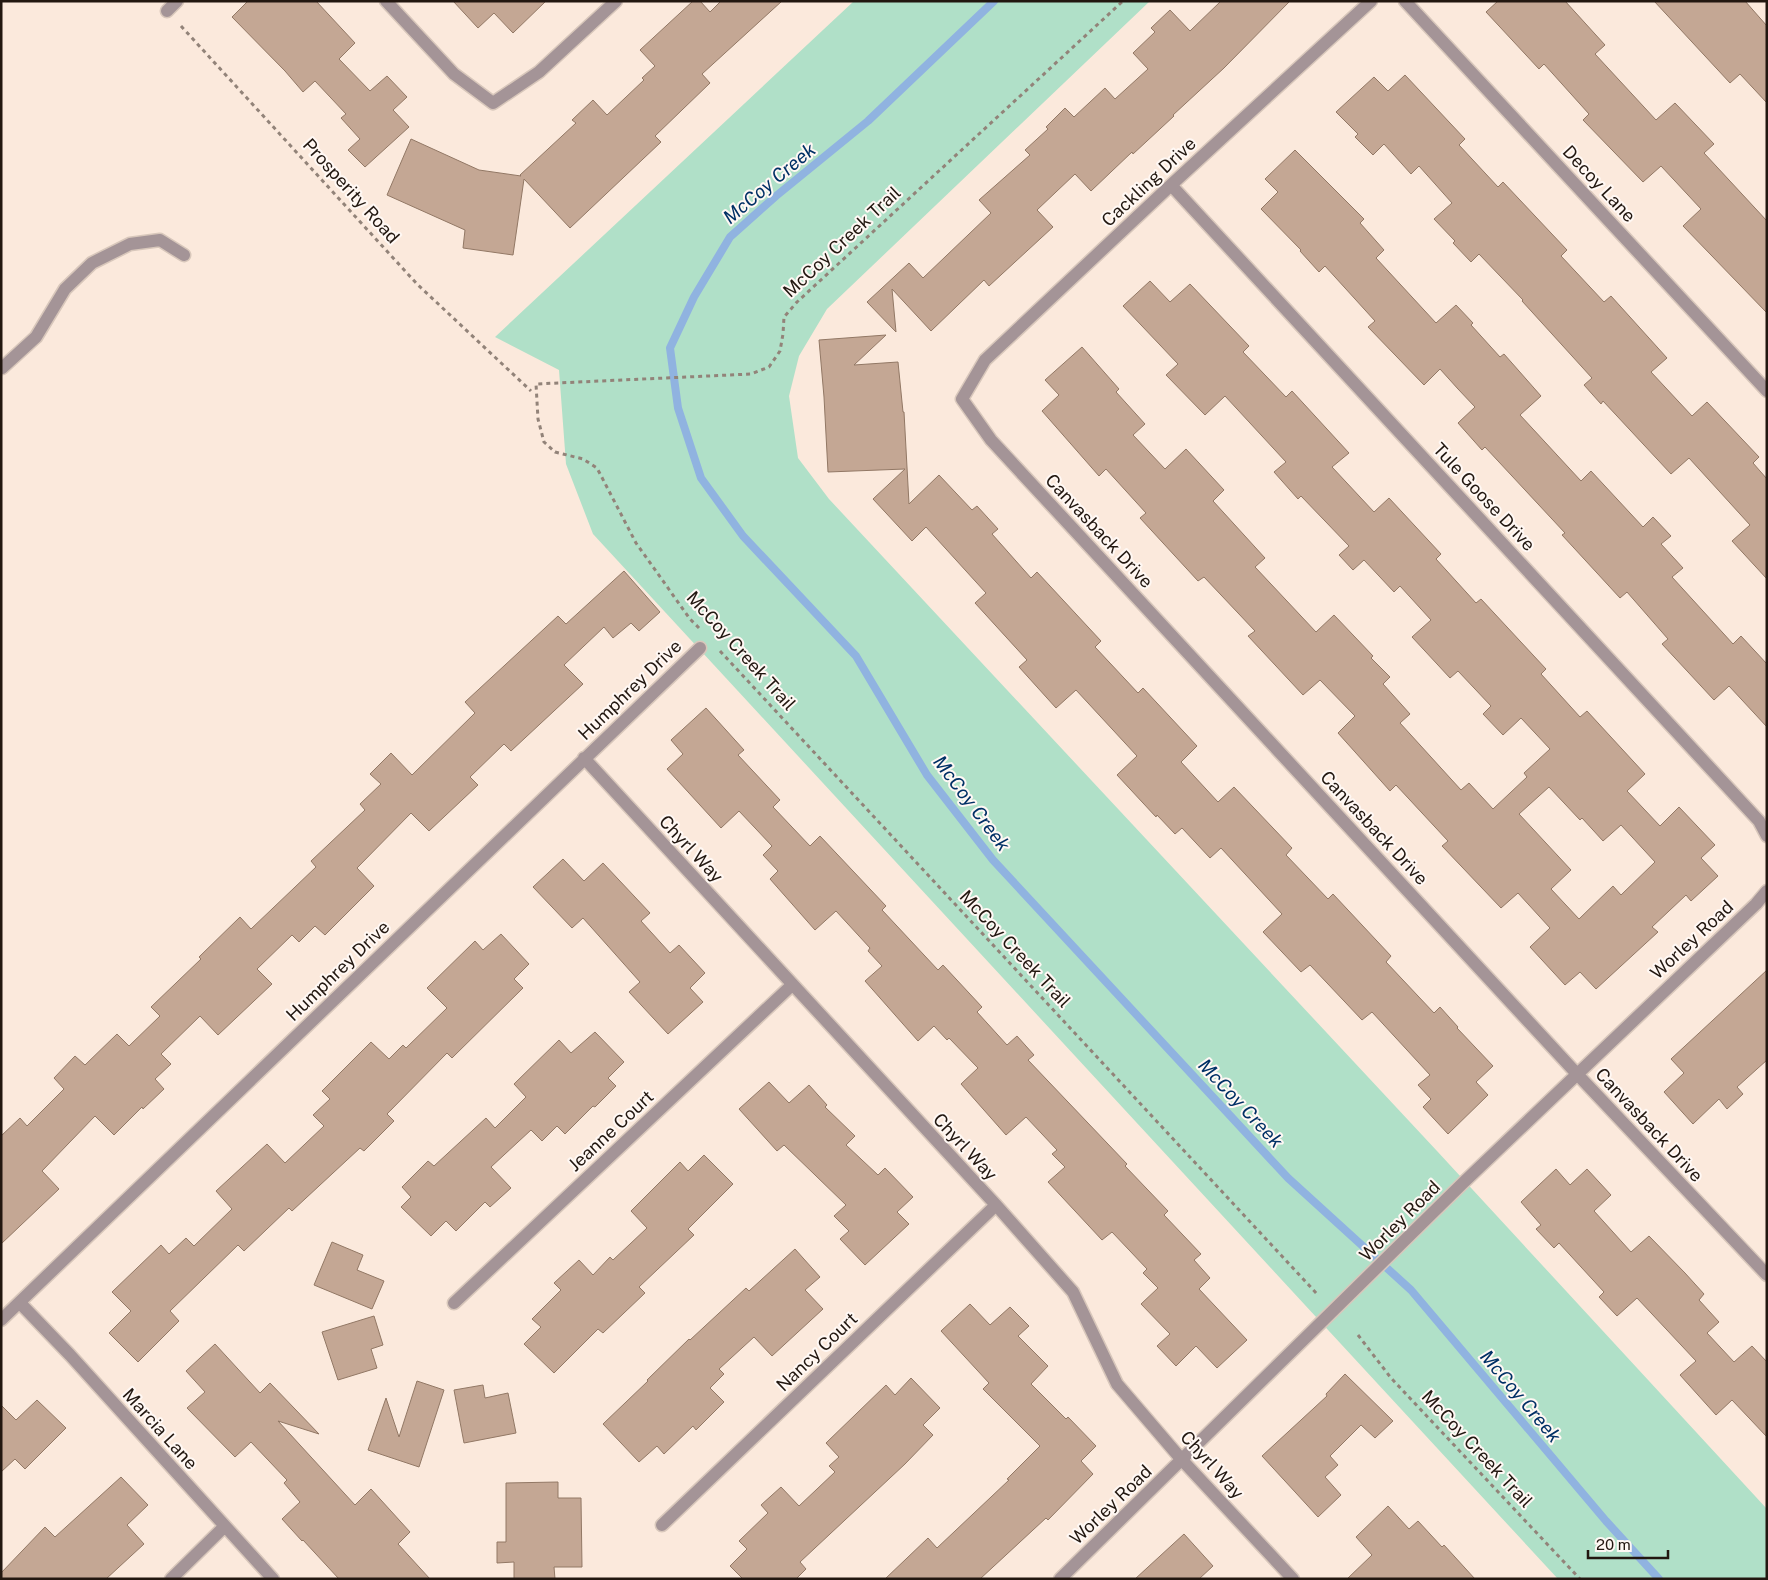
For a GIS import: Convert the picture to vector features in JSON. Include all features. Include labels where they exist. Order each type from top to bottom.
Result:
[{"type":"street","points":[[167,11],[177,1]]},
{"type":"street","points":[[386,1],[454,74],[493,103],[538,72],[616,1]]},
{"type":"street","name":"Cackling Drive","points":[[962,398],[986,360],[1171,185],[1371,1]]},
{"type":"street","name":"Decoy Lane","points":[[1405,1],[1767,391]]},
{"type":"street","name":"Tule Goose Drive","points":[[1171,185],[1758,821],[1767,836]]},
{"type":"street","points":[[2,368],[36,337],[65,289],[92,263],[130,244],[160,240],[184,255]]},
{"type":"street","name":"Canvasback Drive","points":[[962,398],[991,440],[1577,1074],[1767,1275]]},
{"type":"street","name":"Humphrey Drive","points":[[1,1320],[700,648]]},
{"type":"street","name":"Chyrl Way","points":[[584,758],[996,1205],[1073,1292],[1117,1384],[1182,1460],[1293,1579]]},
{"type":"street","name":"Worley Road","points":[[1060,1579],[1464,1182],[1756,904],[1767,891]]},
{"type":"street","name":"Jeanne Court","points":[[454,1303],[792,984]]},
{"type":"street","name":"Nancy Court","points":[[662,1525],[996,1205]]},
{"type":"street","name":"Marcia Lane","points":[[20,1302],[273,1579]]},
{"type":"street","points":[[170,1579],[225,1526]]},
{"type":"path","name":"McCoy Creek Trail","points":[[702,632],[690,619],[636,543],[596,468],[583,460],[555,452],[544,442],[538,419],[536,384],[751,374],[769,366],[780,351],[784,318],[797,302],[1123,1]]},
{"type":"path","name":"Prosperity Road","points":[[167,11],[417,284],[531,391]]},
{"type":"path","name":"McCoy Creek Trail","points":[[715,646],[1318,1295]]},
{"type":"path","name":"McCoy Creek Trail","points":[[1358,1335],[1391,1378],[1580,1579]]},
{"type":"green space","points":[[854,1],[1150,1],[827,309],[799,356],[789,396],[798,458],[829,499],[1437,1151],[1767,1509],[1767,1579],[1558,1579],[593,534],[566,464],[559,370],[495,337]]},
{"type":"building","points":[[248,1],[316,1],[355,43],[339,59],[370,91],[387,76],[407,97],[393,110],[409,127],[365,167],[348,150],[360,139],[341,118],[346,114],[315,81],[303,92],[232,17]]},
{"type":"building","points":[[453,1],[546,1],[513,33],[494,13],[478,28]]},
{"type":"building","points":[[693,1],[700,1],[710,12],[721,1],[782,1],[702,74],[710,83],[655,136],[661,142],[570,228],[524,179],[513,255],[463,248],[465,230],[387,195],[411,139],[479,170],[521,176],[576,123],[572,120],[593,100],[607,115],[644,80],[642,78],[655,66],[640,50]]},
{"type":"building","points":[[1221,1],[1290,1],[1174,116],[1091,191],[1075,174],[1037,210],[1053,227],[989,286],[984,280],[931,331],[892,289],[896,332],[867,302],[909,263],[923,278],[991,213],[979,200],[1030,155],[1025,150],[1048,129],[1046,127],[1065,108],[1074,117],[1105,88],[1115,99],[1148,69],[1133,53],[1155,32],[1151,28],[1170,10],[1190,31]]},
{"type":"building","points":[[1498,1],[1565,1],[1605,45],[1595,54],[1656,120],[1675,103],[1714,144],[1704,153],[1767,221],[1767,313],[1683,226],[1701,209],[1661,166],[1643,182],[1583,120],[1589,114],[1544,64],[1539,69],[1486,12]]},
{"type":"building","points":[[1654,1],[1745,1],[1767,26],[1767,103],[1740,74],[1730,83]]},
{"type":"building","points":[[1405,75],[1465,139],[1459,145],[1498,187],[1503,182],[1567,250],[1561,256],[1604,302],[1611,296],[1667,358],[1651,372],[1692,416],[1707,402],[1759,457],[1753,463],[1767,479],[1767,579],[1732,541],[1750,525],[1689,458],[1671,474],[1603,401],[1601,404],[1584,385],[1592,378],[1523,300],[1479,254],[1471,262],[1453,243],[1455,241],[1434,219],[1452,203],[1419,166],[1411,174],[1384,144],[1373,155],[1355,137],[1358,134],[1336,112],[1374,77],[1388,91]]},
{"type":"building","points":[[1295,150],[1364,219],[1360,223],[1384,250],[1376,258],[1436,323],[1456,305],[1500,357],[1504,354],[1541,396],[1520,415],[1581,481],[1591,471],[1643,527],[1653,517],[1671,536],[1661,544],[1683,568],[1672,577],[1733,644],[1741,636],[1767,664],[1767,727],[1729,686],[1714,700],[1662,644],[1668,639],[1627,592],[1620,598],[1562,535],[1565,533],[1485,447],[1482,450],[1458,423],[1475,407],[1440,369],[1424,385],[1368,327],[1375,321],[1325,266],[1319,272],[1301,250],[1261,209],[1278,192],[1265,179]]},
{"type":"building","points":[[1150,281],[1170,302],[1190,284],[1249,346],[1243,352],[1286,397],[1292,391],[1349,453],[1332,467],[1374,512],[1389,498],[1441,554],[1436,559],[1476,603],[1481,599],[1546,669],[1541,674],[1580,717],[1587,711],[1645,774],[1627,791],[1660,826],[1679,807],[1715,845],[1701,858],[1718,876],[1691,901],[1686,895],[1652,927],[1658,932],[1596,989],[1580,972],[1565,985],[1530,947],[1550,928],[1518,893],[1501,908],[1442,846],[1448,841],[1396,785],[1390,791],[1338,733],[1355,716],[1320,680],[1303,695],[1248,636],[1255,631],[1204,577],[1198,581],[1140,518],[1146,513],[1106,469],[1099,476],[1042,411],[1059,395],[1045,380],[1082,347],[1119,389],[1116,392],[1145,424],[1133,435],[1165,469],[1186,449],[1224,490],[1213,501],[1265,558],[1255,567],[1316,632],[1334,615],[1373,656],[1371,658],[1390,677],[1383,684],[1410,714],[1400,723],[1461,790],[1469,783],[1493,809],[1527,777],[1524,773],[1550,749],[1521,718],[1503,735],[1483,714],[1491,706],[1458,671],[1450,678],[1412,637],[1431,620],[1400,586],[1394,592],[1364,560],[1353,570],[1339,555],[1349,546],[1301,496],[1298,499],[1274,472],[1286,462],[1225,396],[1205,415],[1166,375],[1178,364],[1123,306]],"holes":[[[1549,787],[1580,820],[1582,818],[1603,841],[1621,825],[1655,862],[1621,895],[1613,886],[1579,919],[1551,889],[1571,870],[1519,814]]]},
{"type":"building","points":[[886,335],[854,365],[898,362],[904,412],[909,504],[939,475],[972,510],[977,506],[998,529],[992,534],[1031,578],[1037,572],[1101,641],[1095,647],[1138,693],[1143,688],[1197,746],[1181,762],[1218,802],[1234,787],[1292,848],[1286,855],[1328,899],[1333,894],[1391,956],[1386,962],[1434,1013],[1440,1007],[1493,1066],[1476,1082],[1488,1095],[1448,1134],[1423,1107],[1431,1099],[1418,1085],[1430,1075],[1372,1012],[1362,1020],[1310,965],[1301,972],[1263,932],[1282,914],[1221,848],[1210,858],[1182,828],[1175,834],[1157,815],[1156,817],[1117,775],[1137,756],[1076,690],[1056,708],[1019,667],[1027,660],[975,603],[986,593],[926,527],[912,541],[873,499],[905,469],[828,472],[819,340]]},
{"type":"building","points":[[624,571],[660,612],[639,631],[631,623],[613,638],[604,627],[564,665],[583,684],[511,751],[504,744],[470,777],[478,785],[429,831],[411,813],[357,868],[374,886],[325,935],[315,926],[299,942],[292,935],[257,969],[272,984],[218,1035],[200,1016],[161,1054],[171,1064],[155,1079],[164,1089],[143,1109],[142,1107],[114,1135],[95,1116],[42,1171],[59,1189],[1,1244],[1,1136],[20,1118],[27,1126],[64,1089],[54,1078],[75,1056],[85,1065],[117,1034],[129,1046],[160,1016],[151,1007],[201,959],[199,957],[240,917],[251,929],[316,867],[311,861],[365,810],[360,804],[381,784],[370,774],[391,753],[412,775],[475,713],[465,702],[558,616],[566,624]]},
{"type":"building","points":[[706,708],[744,750],[738,755],[780,800],[773,807],[810,846],[820,836],[886,906],[882,910],[938,970],[943,965],[982,1007],[977,1012],[1007,1045],[1017,1036],[1034,1055],[1028,1060],[1127,1164],[1125,1166],[1168,1211],[1164,1215],[1201,1254],[1194,1260],[1210,1278],[1199,1289],[1247,1340],[1217,1368],[1196,1346],[1176,1366],[1157,1346],[1170,1334],[1141,1304],[1158,1288],[1143,1273],[1147,1269],[1112,1232],[1102,1240],[1048,1182],[1065,1167],[1052,1154],[1057,1150],[1026,1117],[1006,1135],[961,1084],[978,1068],[949,1038],[947,1040],[934,1026],[918,1041],[865,981],[882,966],[868,951],[870,948],[836,911],[815,930],[770,879],[778,871],[763,855],[772,846],[739,811],[721,828],[667,769],[683,754],[671,740]]},
{"type":"building","points":[[563,859],[584,881],[603,863],[650,913],[641,921],[670,953],[679,945],[705,973],[690,988],[703,1002],[668,1034],[629,992],[640,982],[583,918],[572,928],[533,887]]},
{"type":"building","points":[[501,934],[529,964],[514,979],[523,988],[452,1058],[447,1053],[387,1114],[394,1121],[364,1151],[360,1148],[292,1211],[289,1208],[244,1251],[238,1245],[170,1311],[179,1321],[138,1362],[109,1333],[131,1311],[112,1292],[161,1245],[169,1254],[186,1238],[194,1246],[232,1209],[216,1191],[267,1144],[285,1163],[324,1126],[313,1115],[330,1099],[322,1091],[371,1042],[389,1059],[403,1045],[406,1048],[447,1008],[427,988],[475,941],[483,950]]},
{"type":"building","points":[[1767,970],[1767,1060],[1737,1087],[1743,1094],[1727,1109],[1719,1099],[1693,1124],[1664,1092],[1684,1073],[1671,1059]]},
{"type":"building","points":[[595,1032],[624,1062],[608,1078],[616,1086],[565,1134],[557,1126],[542,1141],[531,1130],[491,1167],[511,1188],[490,1207],[485,1202],[456,1231],[446,1221],[431,1236],[401,1207],[411,1197],[402,1187],[428,1161],[434,1166],[486,1118],[495,1128],[526,1097],[514,1084],[559,1040],[571,1053]]},
{"type":"building","points":[[769,1082],[789,1103],[809,1085],[827,1105],[825,1107],[855,1136],[846,1145],[878,1175],[885,1168],[913,1197],[897,1212],[909,1224],[865,1265],[840,1239],[849,1231],[834,1216],[846,1205],[784,1145],[777,1151],[739,1109]]},
{"type":"building","points":[[704,1155],[733,1184],[688,1229],[694,1235],[639,1287],[645,1293],[603,1333],[598,1329],[554,1373],[524,1344],[541,1327],[532,1319],[561,1290],[554,1283],[579,1260],[593,1275],[610,1257],[613,1260],[647,1228],[631,1211],[680,1162],[688,1171]]},
{"type":"building","points":[[1556,1169],[1570,1185],[1587,1169],[1611,1195],[1594,1211],[1631,1252],[1649,1236],[1685,1273],[1704,1294],[1699,1300],[1719,1322],[1707,1333],[1734,1362],[1752,1346],[1767,1362],[1767,1437],[1732,1400],[1716,1415],[1680,1375],[1696,1361],[1637,1298],[1617,1316],[1599,1297],[1604,1292],[1559,1243],[1554,1248],[1536,1229],[1541,1225],[1521,1202]]},
{"type":"building","points":[[332,1242],[363,1255],[357,1270],[384,1281],[372,1309],[314,1285]]},
{"type":"building","points":[[795,1249],[820,1277],[805,1290],[823,1309],[772,1356],[754,1337],[719,1369],[724,1374],[710,1388],[724,1402],[696,1430],[693,1426],[664,1454],[657,1446],[639,1462],[603,1424],[689,1339],[746,1288],[749,1291]]},
{"type":"building","points":[[970,1304],[990,1325],[1010,1307],[1029,1326],[1018,1336],[1048,1366],[1031,1384],[1066,1419],[1068,1417],[1096,1446],[1081,1461],[1093,1474],[1048,1520],[1046,1518],[980,1579],[885,1579],[928,1538],[937,1548],[1009,1480],[1007,1479],[1040,1446],[983,1389],[989,1383],[941,1331]]},
{"type":"building","points":[[374,1316],[383,1345],[371,1349],[377,1368],[338,1380],[322,1332]]},
{"type":"building","points":[[215,1344],[260,1393],[270,1383],[319,1434],[278,1421],[355,1505],[371,1489],[410,1532],[398,1544],[430,1579],[339,1579],[302,1541],[282,1519],[300,1502],[284,1483],[287,1480],[251,1442],[235,1457],[187,1408],[205,1392],[186,1371]]},
{"type":"building","points":[[1345,1374],[1393,1421],[1375,1438],[1361,1425],[1330,1456],[1338,1465],[1325,1477],[1341,1495],[1318,1517],[1262,1456],[1327,1396],[1326,1394]]},
{"type":"building","points":[[911,1378],[940,1408],[923,1425],[933,1435],[905,1464],[800,1562],[806,1569],[796,1579],[743,1579],[730,1566],[747,1549],[739,1541],[768,1513],[761,1505],[781,1487],[799,1506],[835,1472],[829,1466],[839,1457],[826,1443],[886,1385],[895,1395]]},
{"type":"building","points":[[417,1381],[444,1390],[419,1467],[368,1450],[386,1398],[399,1437]]},
{"type":"building","points":[[483,1385],[485,1398],[508,1393],[516,1433],[464,1443],[454,1390]]},
{"type":"building","points":[[37,1400],[66,1428],[25,1469],[15,1459],[1,1472],[1,1405],[16,1420]]},
{"type":"building","points":[[121,1477],[148,1505],[127,1525],[144,1544],[106,1579],[1,1579],[1,1573],[45,1527],[55,1537]]},
{"type":"building","points":[[558,1482],[558,1498],[581,1498],[582,1567],[554,1567],[555,1579],[514,1579],[514,1562],[497,1563],[497,1542],[506,1542],[506,1483]]},
{"type":"building","points":[[1388,1506],[1409,1529],[1418,1521],[1442,1547],[1444,1545],[1475,1579],[1347,1579],[1372,1555],[1356,1537]]},
{"type":"building","points":[[1184,1534],[1213,1566],[1199,1579],[1135,1579]]},
{"type":"waterway","name":"McCoy Creek","points":[[994,1],[868,121],[776,196],[730,237],[694,297],[670,348],[678,408],[701,478],[743,536],[856,656],[927,775],[993,860],[1288,1178],[1411,1290],[1606,1521],[1659,1579]]}]
